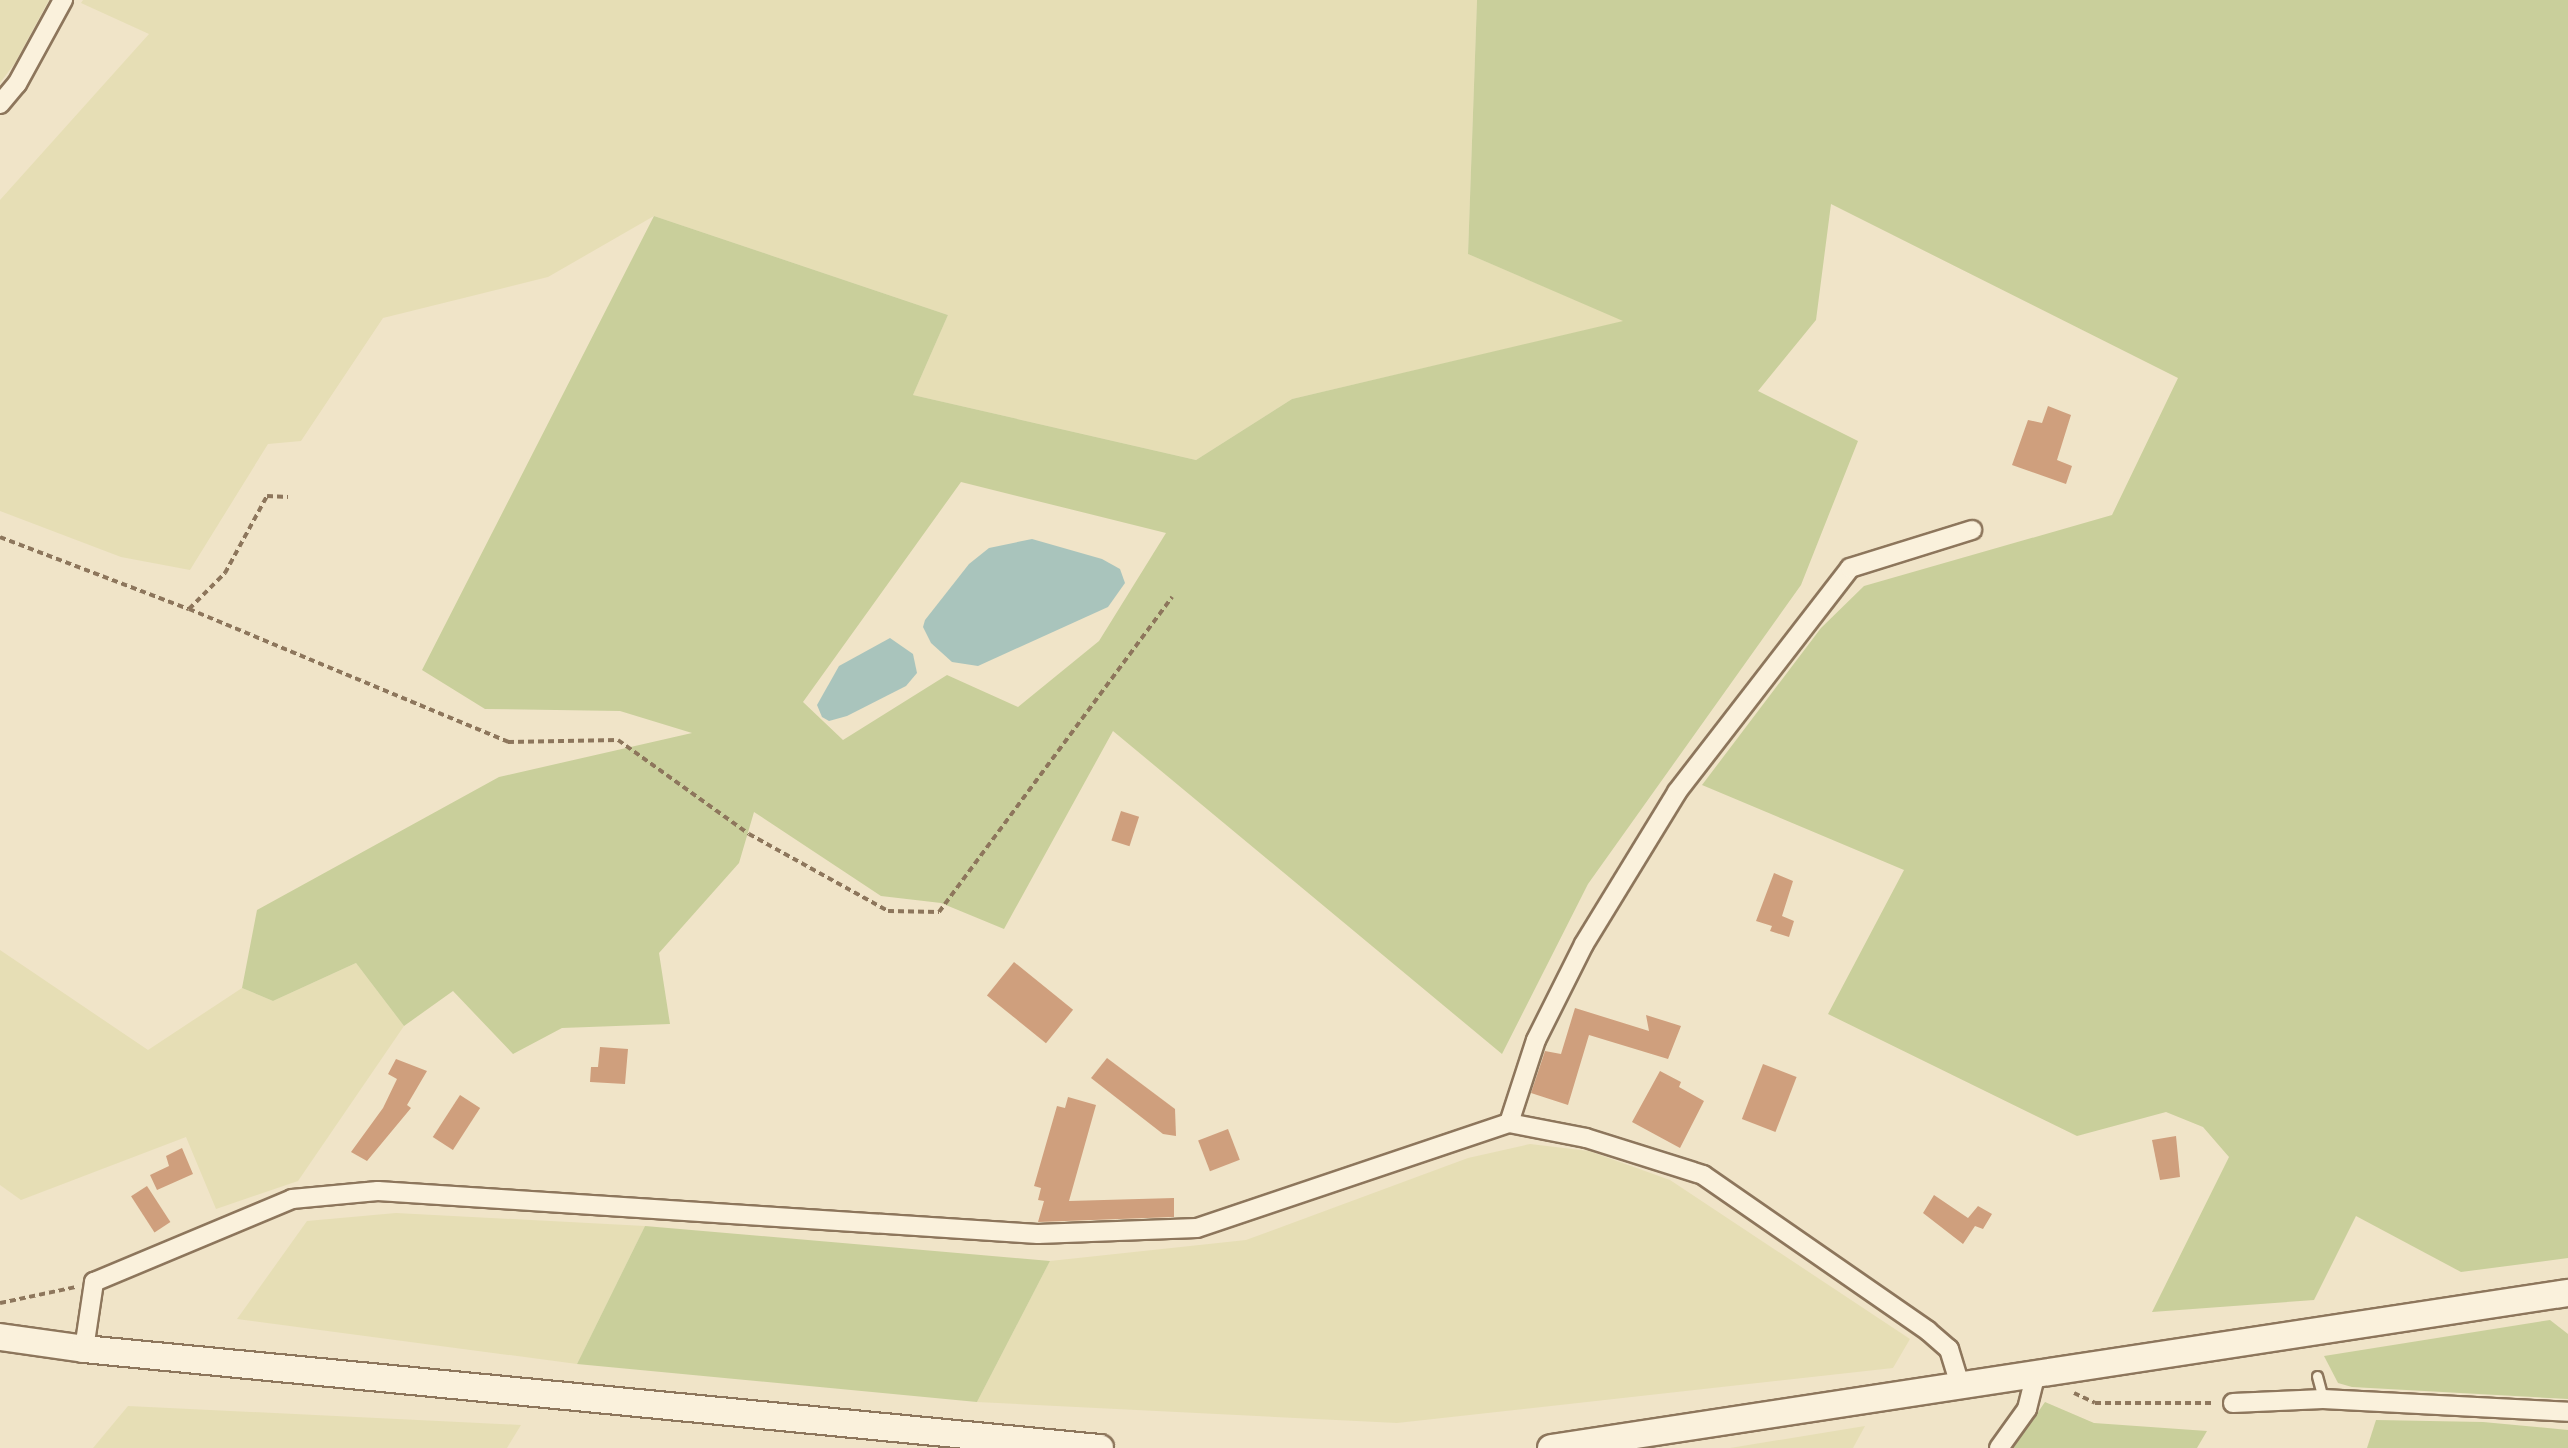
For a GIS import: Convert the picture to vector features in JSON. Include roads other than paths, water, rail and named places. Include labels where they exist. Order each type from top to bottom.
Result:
[{"type":"main road","points":[[1551,1448],[2568,1293]]},
{"type":"main road","points":[[0,1337],[84,1349],[1100,1448]]},
{"type":"street","points":[[0,104],[17,84],[63,0]]},
{"type":"street","points":[[1509,1123],[1536,1040],[1584,944],[1677,792],[1850,568],[1972,530]]},
{"type":"street","points":[[84,1349],[89,1297],[94,1282],[292,1199],[378,1191],[1038,1234],[1197,1228],[1509,1123],[1586,1138],[1703,1175],[1928,1331],[1949,1349],[1960,1384]]},
{"type":"street","points":[[1999,1448],[2027,1409],[2036,1373]]},
{"type":"street","points":[[2233,1403],[2323,1399],[2568,1412]]},
{"type":"lane","points":[[2317,1376],[2323,1399]]},
{"type":"water","points":[[1032,539],[1102,559],[1120,569],[1125,583],[1108,607],[978,666],[952,662],[931,643],[923,627],[925,620],[969,564],[989,548]]},
{"type":"water","points":[[890,638],[913,654],[917,673],[906,686],[847,716],[829,721],[822,717],[817,705],[839,666]]}]
